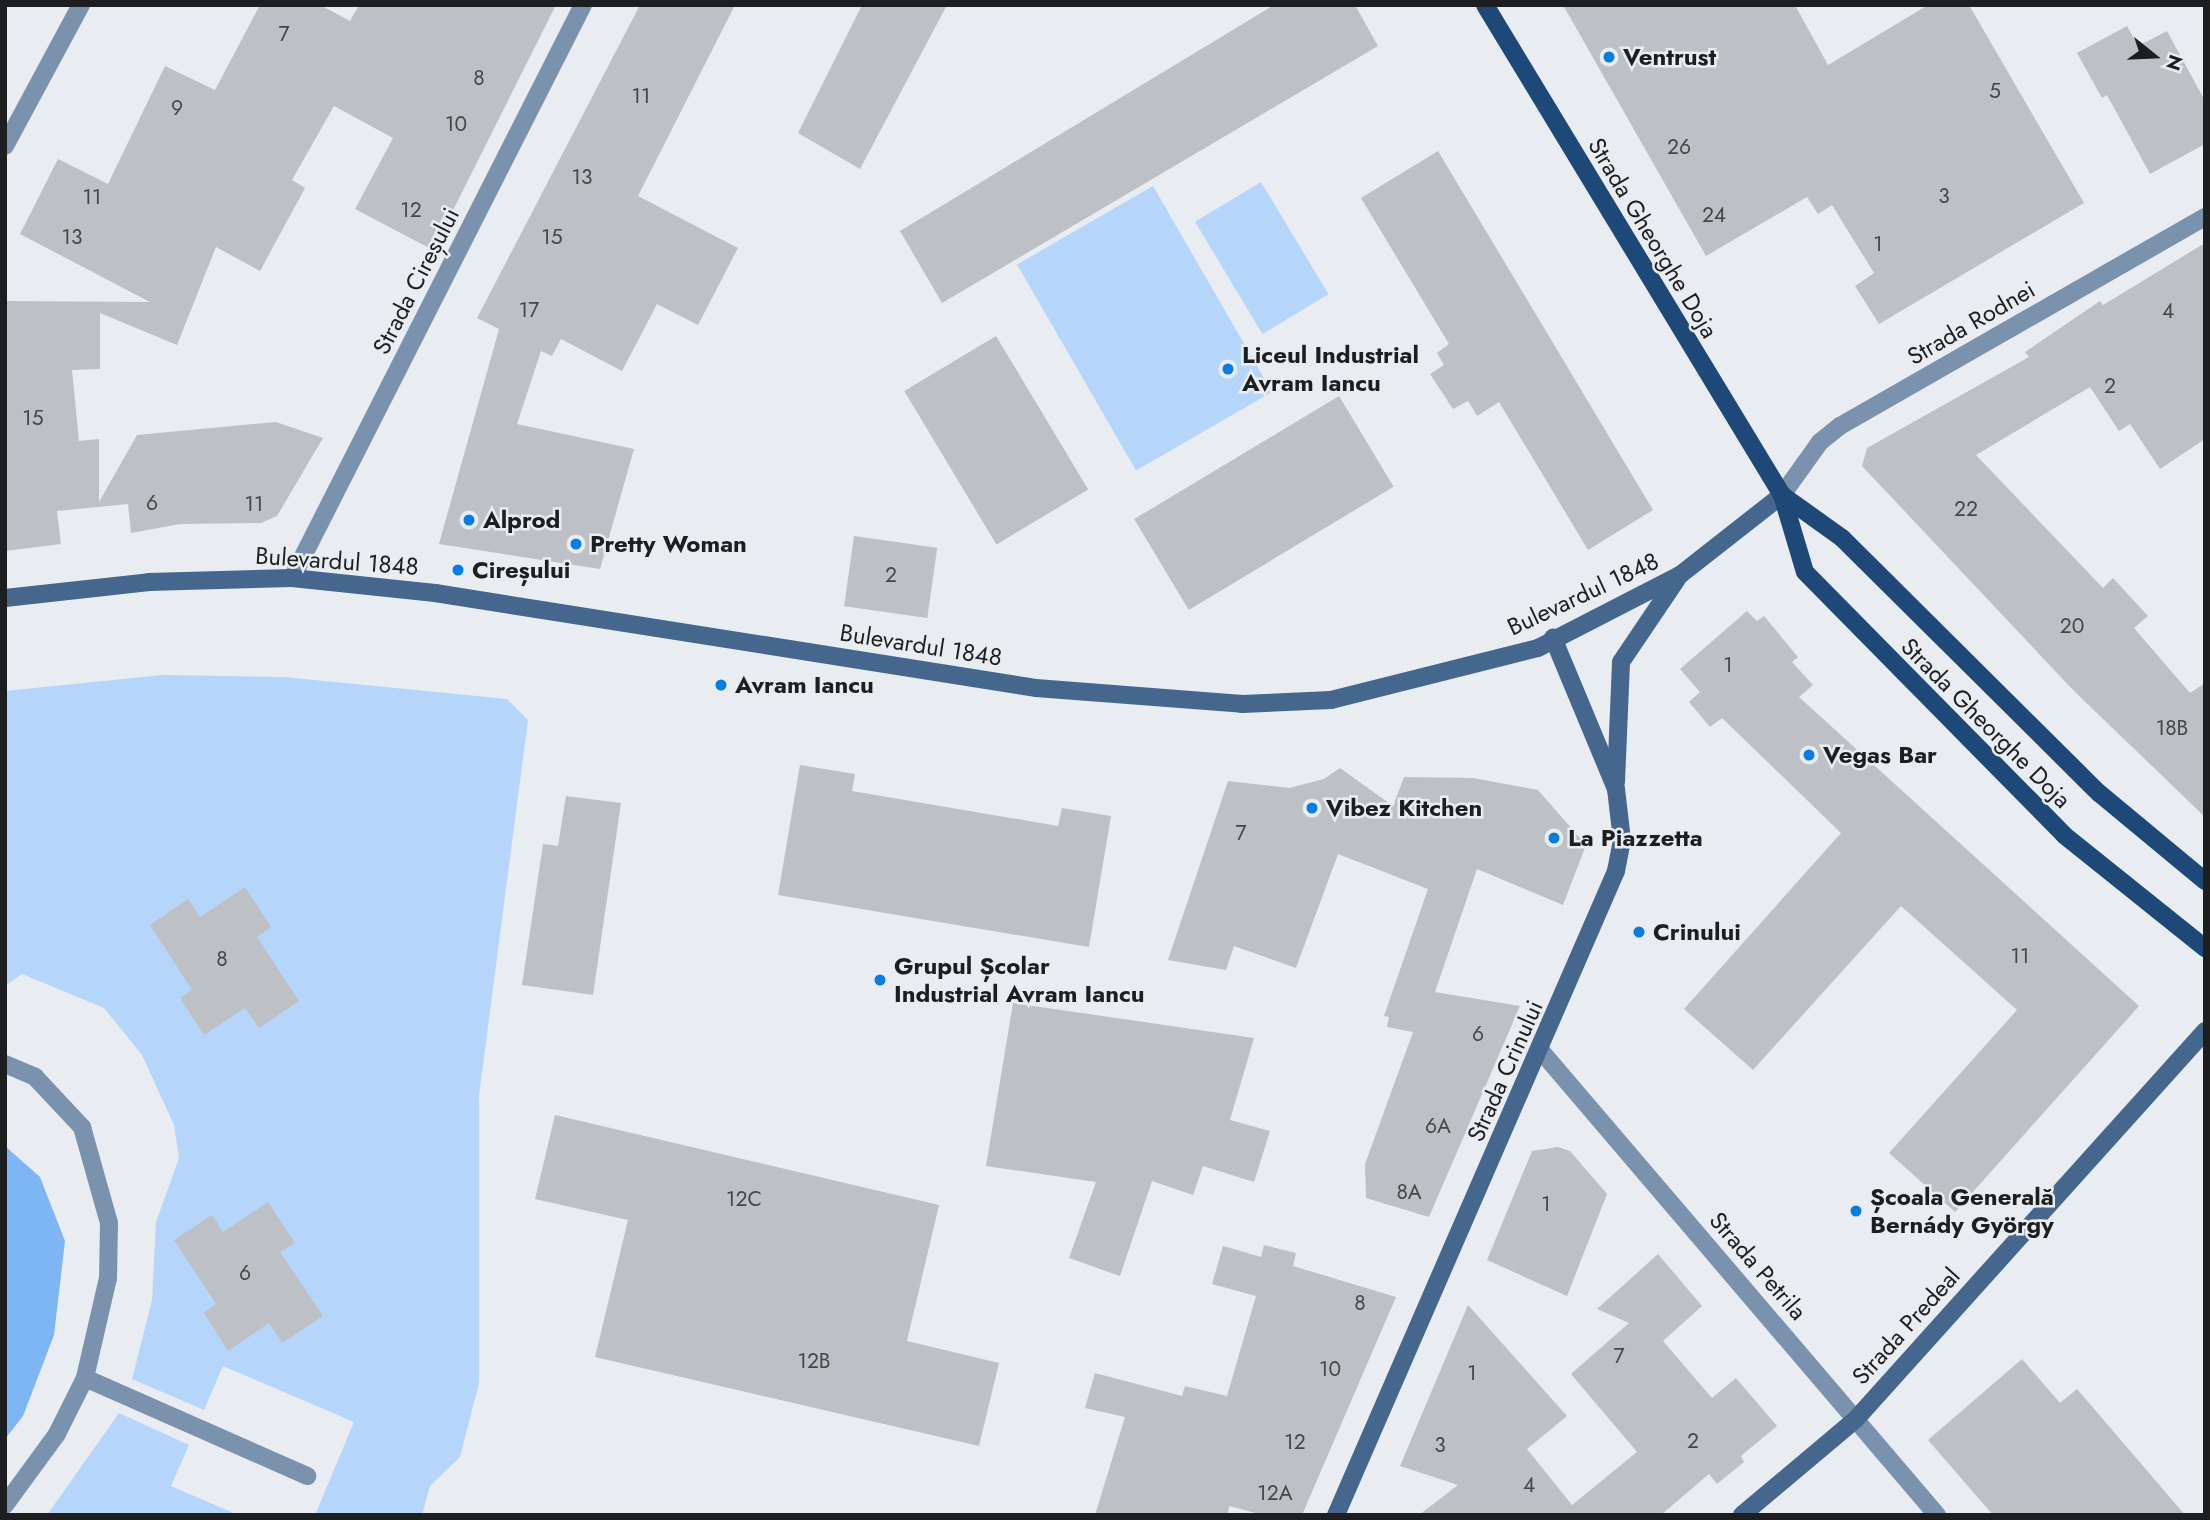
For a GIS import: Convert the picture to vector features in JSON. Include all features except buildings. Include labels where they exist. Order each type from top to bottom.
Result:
[{"type":"main road","name":"Strada Gheorghe Doja","points":[[1485,5],[1782,495],[1805,572],[2055,827],[2205,948]]},
{"type":"main road","name":"Strada Gheorghe Doja","points":[[1782,495],[1842,537],[2090,785],[2205,881]]},
{"type":"street","points":[[5,146],[81,5]]},
{"type":"street","name":"Strada Cireșului","points":[[292,578],[583,5]]},
{"type":"street","name":"Strada Rodnei","points":[[1782,495],[1820,442],[1840,426],[2205,217]]},
{"type":"street","name":"Bulevardul 1848","points":[[5,597],[149,582],[292,578],[435,593],[1036,688],[1242,704],[1331,700],[1413,683],[1538,648],[1680,575],[1782,495]]},
{"type":"street","points":[[1616,789],[1621,662],[1680,575]]},
{"type":"street","name":"Strada Crinului","points":[[1336,1515],[1541,1051],[1616,871],[1622,840],[1616,789],[1553,638]]},
{"type":"street","name":"Strada Predeal","points":[[1742,1515],[1856,1419],[2205,1031]]},
{"type":"street","name":"Strada Petrila","points":[[1541,1051],[1937,1515]]},
{"type":"street","points":[[5,1063],[35,1077],[61,1099],[82,1127],[97,1167],[109,1223],[108,1278],[85,1378],[57,1434],[5,1506]]},
{"type":"street","points":[[85,1378],[307,1476]]},
{"type":"shaded area","points":[[1261,182],[1328,294],[1262,334],[1195,222]]},
{"type":"shaded area","points":[[1153,186],[1272,392],[1136,471],[1017,264]]},
{"type":"shaded area","points":[[162,675],[284,677],[507,699],[528,720],[479,1096],[479,1383],[460,1457],[430,1486],[422,1515],[315,1515],[354,1422],[223,1366],[204,1410],[132,1379],[152,1300],[156,1222],[179,1158],[174,1125],[142,1055],[104,1008],[22,974],[5,986],[5,691]]},
{"type":"shaded area","points":[[5,1146],[40,1177],[65,1241],[54,1335],[23,1416],[5,1439]]},
{"type":"shaded area","points":[[119,1413],[189,1445],[171,1486],[238,1515],[47,1515]]},
{"type":"place","name":"Ventrust","points":[[1609,57]]},
{"type":"place","name":"Liceul Industrial Avram Iancu","points":[[1228,369]]},
{"type":"place","name":"Alprod","points":[[469,520]]},
{"type":"place","name":"Pretty Woman","points":[[576,544]]},
{"type":"place","name":"Cireșului","points":[[458,570]]},
{"type":"place","name":"Avram Iancu","points":[[721,685]]},
{"type":"place","name":"Vegas Bar","points":[[1809,755]]},
{"type":"place","name":"Vibez Kitchen","points":[[1312,808]]},
{"type":"place","name":"La Piazzetta","points":[[1554,838]]},
{"type":"place","name":"Crinului","points":[[1639,932]]},
{"type":"place","name":"Grupul Școlar Industrial Avram Iancu","points":[[880,980]]},
{"type":"place","name":"Școala Generală Bernády György","points":[[1856,1211]]}]
